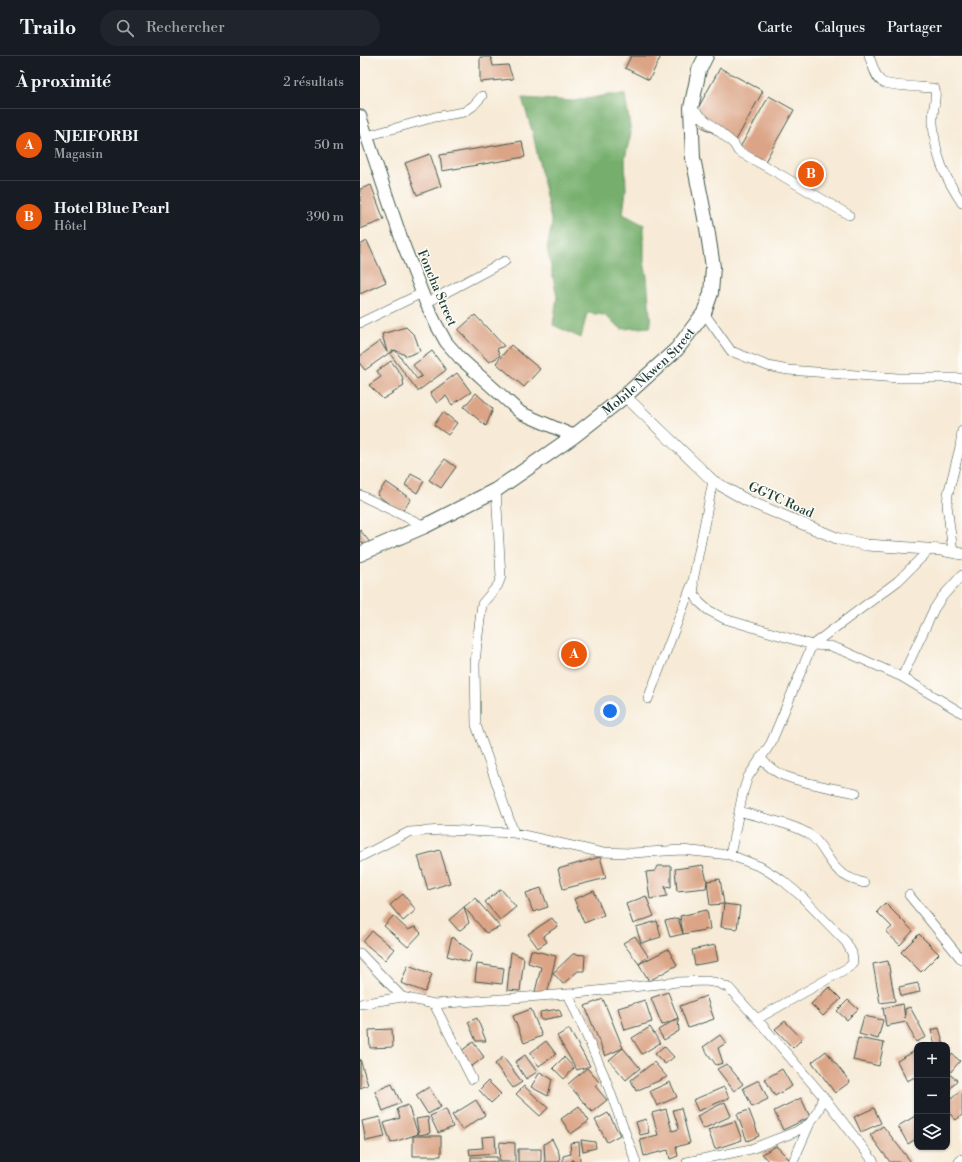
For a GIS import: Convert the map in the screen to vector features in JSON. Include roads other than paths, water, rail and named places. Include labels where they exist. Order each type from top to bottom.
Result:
[{"type":"highway","name":"Mobile Nkwen Street","points":[[360,554],[425,526],[496,490],[574,436],[625,396],[677,349],[704,313],[711,293],[713,267],[708,228],[693,158],[691,108],[699,70],[706,56]]},
{"type":"main road","name":"Foncha Street","points":[[360,116],[389,203],[424,298],[446,342],[483,380],[521,413],[574,436]]},
{"type":"street","points":[[869,56],[881,82],[935,89],[936,93],[932,122],[940,166],[962,203]]},
{"type":"street","points":[[367,136],[435,116],[464,112],[473,106],[482,96]]},
{"type":"street","points":[[691,108],[734,144],[738,151],[849,215]]},
{"type":"street","points":[[360,323],[424,298],[505,261]]},
{"type":"street","points":[[704,313],[731,351],[768,366],[788,370],[898,378],[962,378]]},
{"type":"street","name":"GGTC Road","points":[[625,396],[713,481],[748,501],[839,539],[866,545],[958,553]]},
{"type":"street","points":[[958,553],[947,505],[948,494],[960,447],[962,431]]},
{"type":"street","points":[[648,699],[693,581],[713,481]]},
{"type":"street","points":[[496,490],[500,577],[498,584],[482,604],[477,643],[476,725],[514,833]]},
{"type":"street","points":[[360,495],[425,526]]},
{"type":"street","points":[[730,855],[743,792],[748,777],[771,743],[812,645],[898,581],[928,550]]},
{"type":"street","points":[[902,677],[934,609],[942,597],[962,575]]},
{"type":"street","points":[[693,581],[694,593],[699,602],[708,610],[725,619],[812,645],[830,646],[902,677],[962,713]]},
{"type":"street","points":[[760,758],[772,770],[781,774],[799,780],[856,793]]},
{"type":"street","points":[[739,811],[798,828],[811,835],[837,870],[846,877],[864,883]]},
{"type":"street","points":[[360,857],[409,832],[444,830],[514,833],[599,852],[632,853],[682,850],[730,855],[761,866],[801,896],[846,942],[852,953],[853,962],[849,967],[757,1019]]},
{"type":"street","points":[[909,895],[962,960]]},
{"type":"street","points":[[360,954],[402,997]]},
{"type":"street","points":[[360,1004],[402,997],[434,1004],[568,994],[678,982],[706,981],[718,983],[728,988],[757,1019],[824,1096],[874,1162]]},
{"type":"street","points":[[568,994],[604,1075],[636,1162]]},
{"type":"street","points":[[434,1004],[472,1079]]},
{"type":"street","points":[[793,1162],[824,1096]]},
{"type":"street","points":[[686,1162],[750,1149],[795,1132],[810,1123]]},
{"type":"street","points":[[959,1162],[962,1159]]},
{"type":"place","name":"Hotel Blue Pearl","points":[[811,174]]},
{"type":"place","name":"NJEIFORBI","points":[[574,654]]}]
